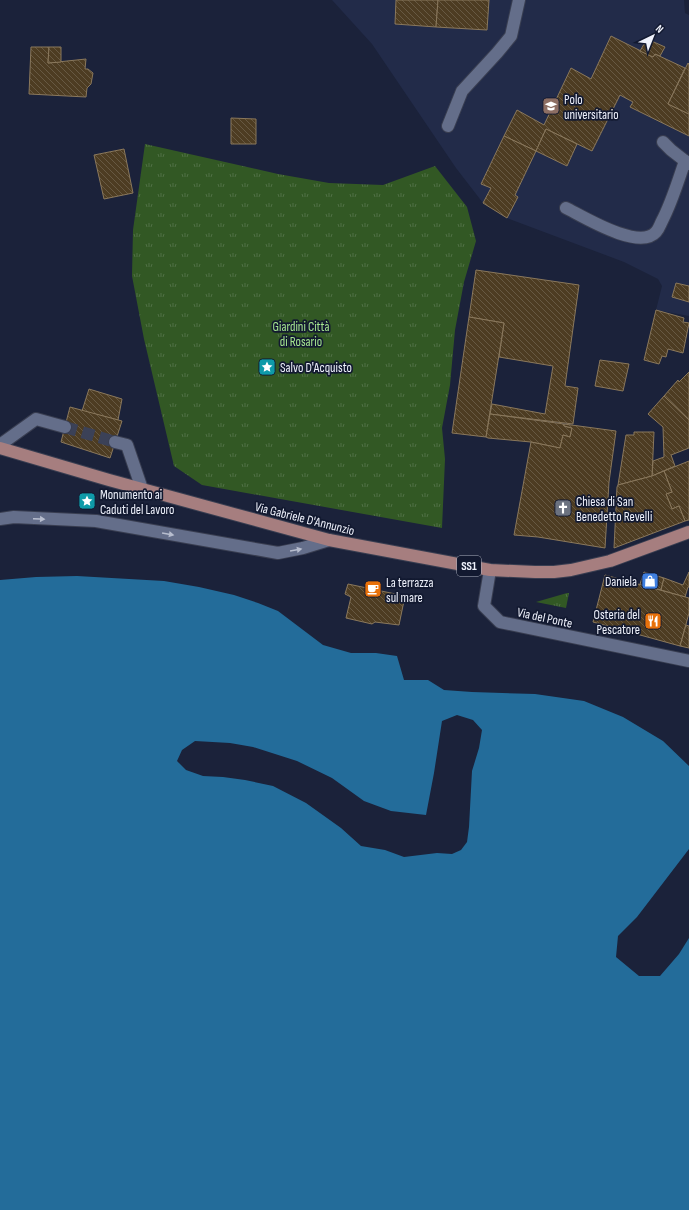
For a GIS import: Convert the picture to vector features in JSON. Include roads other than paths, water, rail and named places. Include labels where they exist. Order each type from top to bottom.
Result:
[{"type":"main road","name":"Via Gabriele D'Annunzio","points":[[0,448],[142,489],[329,540],[490,570],[554,572],[571,570],[610,561],[689,532]]},
{"type":"street","points":[[448,126],[462,91],[511,36],[520,0]]},
{"type":"street","points":[[566,208],[617,234],[633,238],[650,237],[656,232],[667,212],[687,162],[670,150],[663,142]]},
{"type":"street","points":[[0,445],[36,419],[65,427]]},
{"type":"street","points":[[115,442],[127,445],[142,489]]},
{"type":"street","points":[[0,519],[14,517],[96,521],[278,553],[303,548],[329,540]]},
{"type":"street","name":"Via del Ponte","points":[[490,570],[484,606],[500,622],[689,661]]},
{"type":"tunnel","points":[[65,427],[115,442]]},
{"type":"place","name":"Polo universitario","points":[[551,106]]},
{"type":"place","name":"Salvo D'Acquisto","points":[[267,367]]},
{"type":"place","name":"Monumento ai Caduti del Lavoro","points":[[87,501]]},
{"type":"place","name":"Chiesa di San Benedetto Revelli","points":[[563,508]]},
{"type":"place","name":"Daniela","points":[[650,581]]},
{"type":"place","name":"La terrazza sul mare","points":[[373,589]]},
{"type":"place","name":"Osteria del Pescatore","points":[[653,621]]},
{"type":"park label","name":"Giardini Città di Rosario","points":[[301,334]]}]
